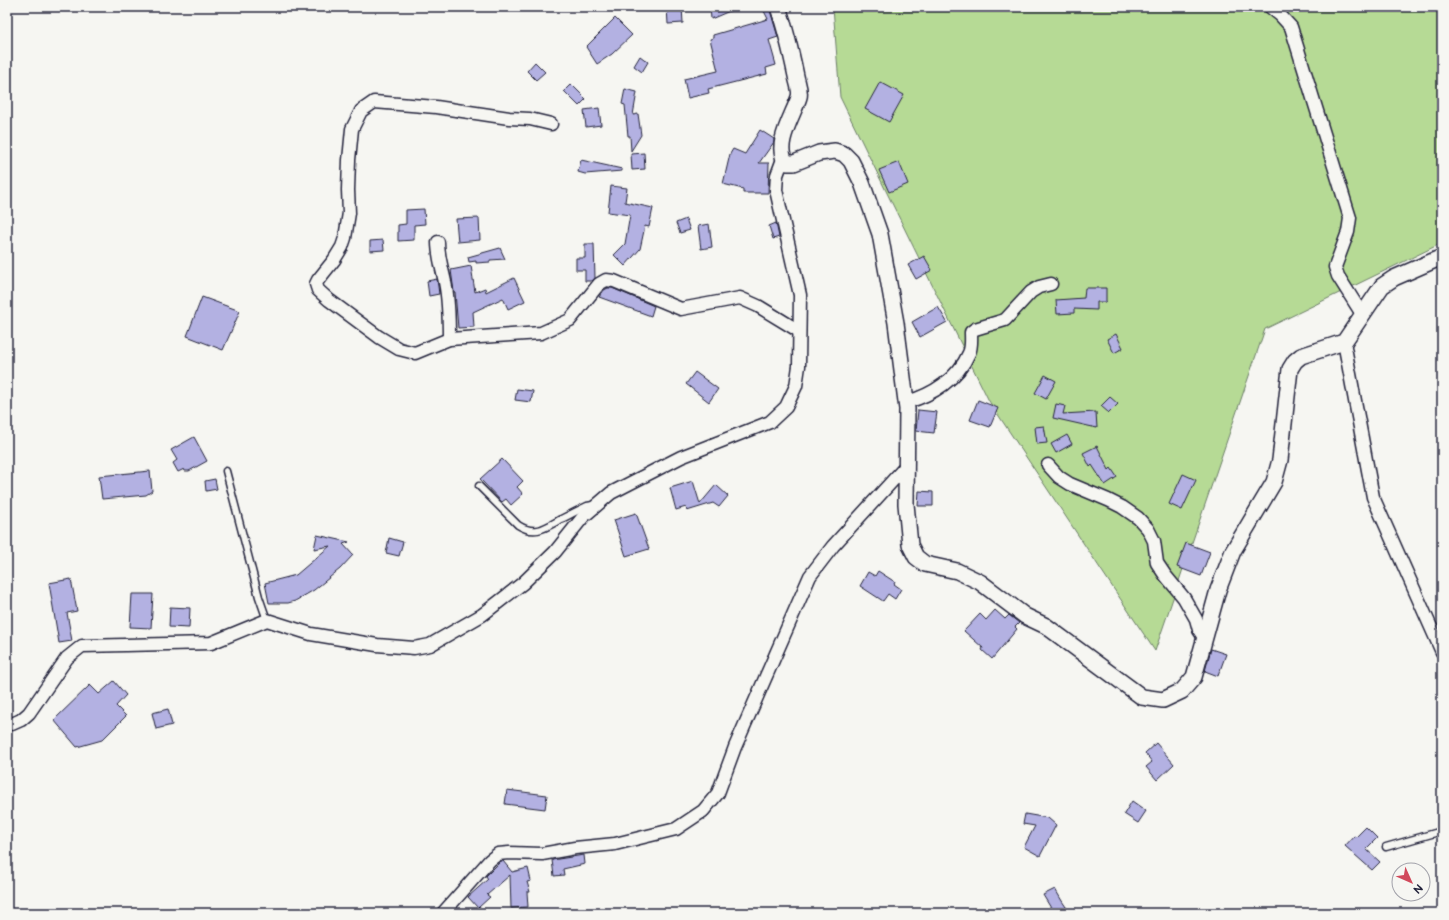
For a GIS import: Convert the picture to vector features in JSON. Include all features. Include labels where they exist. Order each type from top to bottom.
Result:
[{"type":"street","points":[[7,722],[12,724],[21,720],[29,713],[67,658],[82,646],[211,643],[266,620],[311,634],[370,644],[414,648],[430,645],[482,615],[523,583],[555,552],[584,516],[611,493],[681,457],[770,422],[786,407],[796,386],[800,366],[800,295],[776,190],[777,175],[783,159],[782,152],[785,131],[800,95],[786,29],[778,7]]},
{"type":"street","points":[[1270,7],[1280,14],[1291,27],[1350,218],[1348,232],[1335,267],[1338,276],[1362,314]]},
{"type":"street","points":[[551,124],[530,119],[509,118],[436,107],[374,102],[361,111],[352,130],[349,160],[349,213],[345,238],[342,247],[334,260],[318,280],[316,286],[318,290],[329,300],[379,337],[399,349],[415,353],[449,339],[541,333],[570,320],[599,284],[606,280],[614,281],[681,309],[740,298],[758,306],[799,331]]},
{"type":"street","points":[[783,159],[787,163],[794,163],[819,153],[835,151],[844,154],[851,161],[862,183],[880,234],[896,323],[907,402],[907,511],[910,545],[916,557],[925,564],[957,571],[980,582],[1025,616],[1046,626],[1142,697],[1163,700],[1182,691],[1194,677],[1218,590],[1233,551],[1274,482],[1280,460],[1290,369],[1295,361],[1301,356],[1344,342],[1382,286],[1394,278],[1442,256]]},
{"type":"street","points":[[438,242],[438,255],[445,282],[448,303],[449,339]]},
{"type":"street","points":[[907,402],[933,392],[951,379],[970,353],[971,332],[975,329],[1005,320],[1031,292],[1039,287],[1050,284]]},
{"type":"street","points":[[1344,342],[1373,497],[1442,652]]},
{"type":"street","points":[[443,913],[490,860],[498,854],[542,854],[575,848],[615,844],[676,828],[703,811],[718,794],[735,747],[810,576],[833,546],[907,465]]},
{"type":"street","points":[[1048,465],[1059,477],[1070,484],[1122,507],[1138,518],[1148,529],[1154,541],[1157,563],[1184,598],[1196,619],[1198,630],[1205,639]]},
{"type":"lane","points":[[226,471],[266,620]]},
{"type":"lane","points":[[479,486],[518,525],[531,531],[546,528],[587,506],[598,503]]},
{"type":"lane","points":[[1386,847],[1442,831]]},
{"type":"green space","points":[[833,7],[1442,7],[1442,243],[1265,329],[1155,651],[989,401],[840,97]]},
{"type":"building","points":[[667,7],[682,7],[683,23],[668,24]]},
{"type":"building","points":[[710,7],[739,7],[711,19]]},
{"type":"building","points":[[762,7],[769,7],[778,37],[769,40],[776,65],[766,68],[767,74],[708,89],[709,93],[688,98],[684,79],[718,71],[710,39],[713,38],[713,35],[768,19]]},
{"type":"building","points":[[615,18],[632,35],[612,54],[597,64],[586,47]]},
{"type":"building","points":[[640,56],[648,62],[642,72],[634,66]]},
{"type":"building","points":[[535,62],[545,72],[536,80],[527,71]]},
{"type":"building","points":[[880,82],[904,95],[889,122],[865,109]]},
{"type":"building","points":[[571,84],[586,99],[579,106],[564,91]]},
{"type":"building","points":[[625,89],[637,92],[633,115],[638,114],[641,135],[631,151],[625,105],[622,104]]},
{"type":"building","points":[[599,108],[601,125],[586,127],[584,110]]},
{"type":"building","points":[[760,130],[774,139],[774,142],[759,163],[769,163],[768,193],[743,193],[743,189],[723,184],[730,154],[733,149],[745,154]]},
{"type":"building","points":[[644,153],[645,169],[632,170],[631,154]]},
{"type":"building","points":[[581,160],[622,169],[622,171],[585,174],[578,172]]},
{"type":"building","points":[[899,162],[908,184],[889,192],[879,170]]},
{"type":"building","points":[[611,186],[627,188],[625,202],[653,208],[649,227],[645,226],[640,249],[625,266],[614,255],[625,244],[630,215],[608,212]]},
{"type":"building","points":[[424,209],[425,224],[414,225],[414,240],[398,241],[398,225],[406,224],[406,210]]},
{"type":"building","points":[[479,218],[480,240],[458,242],[456,219]]},
{"type":"building","points":[[686,219],[690,230],[680,233],[676,223]]},
{"type":"building","points":[[776,223],[779,237],[773,239],[769,226]]},
{"type":"building","points":[[709,224],[712,247],[701,249],[698,226]]},
{"type":"building","points":[[383,240],[384,250],[370,251],[370,241]]},
{"type":"building","points":[[585,244],[594,244],[595,278],[592,281],[585,281],[585,270],[576,270],[576,258],[585,258]]},
{"type":"building","points":[[500,248],[505,259],[490,260],[490,262],[469,262],[468,257]]},
{"type":"building","points":[[924,256],[932,270],[916,279],[908,265]]},
{"type":"building","points":[[471,266],[475,292],[485,288],[486,292],[514,278],[525,301],[508,309],[503,298],[473,312],[474,327],[458,328],[455,292],[451,270]]},
{"type":"building","points":[[437,279],[439,294],[429,296],[427,281]]},
{"type":"building","points":[[612,288],[654,306],[651,316],[599,297],[604,290]]},
{"type":"building","points":[[1085,288],[1106,288],[1106,302],[1097,302],[1097,310],[1074,309],[1074,313],[1057,314],[1056,300],[1084,298]]},
{"type":"building","points":[[202,297],[240,311],[223,350],[187,336]]},
{"type":"building","points":[[938,307],[947,322],[920,337],[912,322]]},
{"type":"building","points":[[1116,334],[1123,348],[1114,353],[1107,339]]},
{"type":"building","points":[[695,372],[718,389],[709,402],[686,384]]},
{"type":"building","points":[[1045,375],[1056,381],[1046,399],[1035,393]]},
{"type":"building","points":[[517,389],[533,391],[531,402],[515,400]]},
{"type":"building","points":[[1110,397],[1118,404],[1109,413],[1101,406]]},
{"type":"building","points":[[978,400],[998,408],[990,427],[970,420]]},
{"type":"building","points":[[1056,404],[1065,406],[1063,414],[1096,412],[1097,428],[1053,418]]},
{"type":"building","points":[[918,410],[937,412],[934,433],[916,431]]},
{"type":"building","points":[[1044,426],[1047,443],[1037,444],[1035,427]]},
{"type":"building","points":[[1067,435],[1072,444],[1056,453],[1051,444]]},
{"type":"building","points":[[194,437],[207,461],[189,471],[185,471],[184,469],[178,472],[173,463],[177,460],[171,450]]},
{"type":"building","points":[[1097,446],[1109,470],[1111,468],[1117,477],[1105,485],[1092,465],[1090,467],[1083,453]]},
{"type":"building","points":[[502,459],[523,481],[517,487],[523,494],[511,505],[506,499],[502,502],[480,479]]},
{"type":"building","points":[[150,471],[152,491],[146,495],[102,499],[99,476]]},
{"type":"building","points":[[1183,474],[1196,480],[1182,510],[1169,504]]},
{"type":"building","points":[[215,479],[217,489],[206,491],[205,481]]},
{"type":"building","points":[[693,481],[700,504],[716,485],[728,496],[719,507],[713,503],[687,511],[686,507],[676,510],[670,488]]},
{"type":"building","points":[[919,491],[933,492],[933,506],[918,506]]},
{"type":"building","points":[[636,513],[649,549],[626,556],[614,520]]},
{"type":"building","points":[[317,535],[349,542],[343,544],[353,555],[340,569],[314,590],[295,601],[288,603],[269,603],[265,583],[296,575],[330,546],[314,549]]},
{"type":"building","points":[[389,538],[403,542],[399,556],[386,553]]},
{"type":"building","points":[[1186,543],[1210,552],[1201,576],[1177,567]]},
{"type":"building","points":[[878,571],[895,582],[894,584],[901,589],[895,599],[888,594],[883,601],[860,586],[868,572],[875,576]]},
{"type":"building","points":[[71,579],[77,611],[67,613],[72,641],[59,643],[49,583]]},
{"type":"building","points":[[132,594],[153,594],[151,628],[130,627]]},
{"type":"building","points":[[170,607],[190,608],[189,628],[169,627]]},
{"type":"building","points":[[995,610],[1005,619],[1009,615],[1019,623],[1015,627],[1017,629],[992,659],[982,650],[983,648],[964,631],[980,614],[986,620]]},
{"type":"building","points":[[1211,649],[1226,654],[1218,676],[1205,671]]},
{"type":"building","points":[[114,681],[126,695],[116,706],[126,716],[102,740],[77,747],[54,720],[90,685],[99,694]]},
{"type":"building","points":[[168,709],[172,725],[156,729],[152,713]]},
{"type":"building","points":[[1156,743],[1174,764],[1157,780],[1146,767],[1152,762],[1145,753]]},
{"type":"building","points":[[507,790],[547,795],[545,809],[505,804]]},
{"type":"building","points":[[1132,801],[1146,811],[1138,823],[1124,814]]},
{"type":"building","points":[[1025,814],[1048,818],[1056,825],[1040,856],[1024,847],[1035,826],[1023,824]]},
{"type":"building","points":[[1366,827],[1377,838],[1366,849],[1380,862],[1372,870],[1345,846],[1354,836],[1356,837]]},
{"type":"building","points":[[584,855],[585,864],[563,869],[564,875],[554,876],[552,860]]},
{"type":"building","points":[[501,861],[503,861],[512,872],[528,868],[531,881],[527,882],[530,892],[527,892],[528,907],[511,908],[510,875],[487,895],[490,897],[478,908],[468,897],[488,879],[486,876]]},
{"type":"building","points":[[1055,889],[1070,913],[1054,913],[1043,895]]}]
